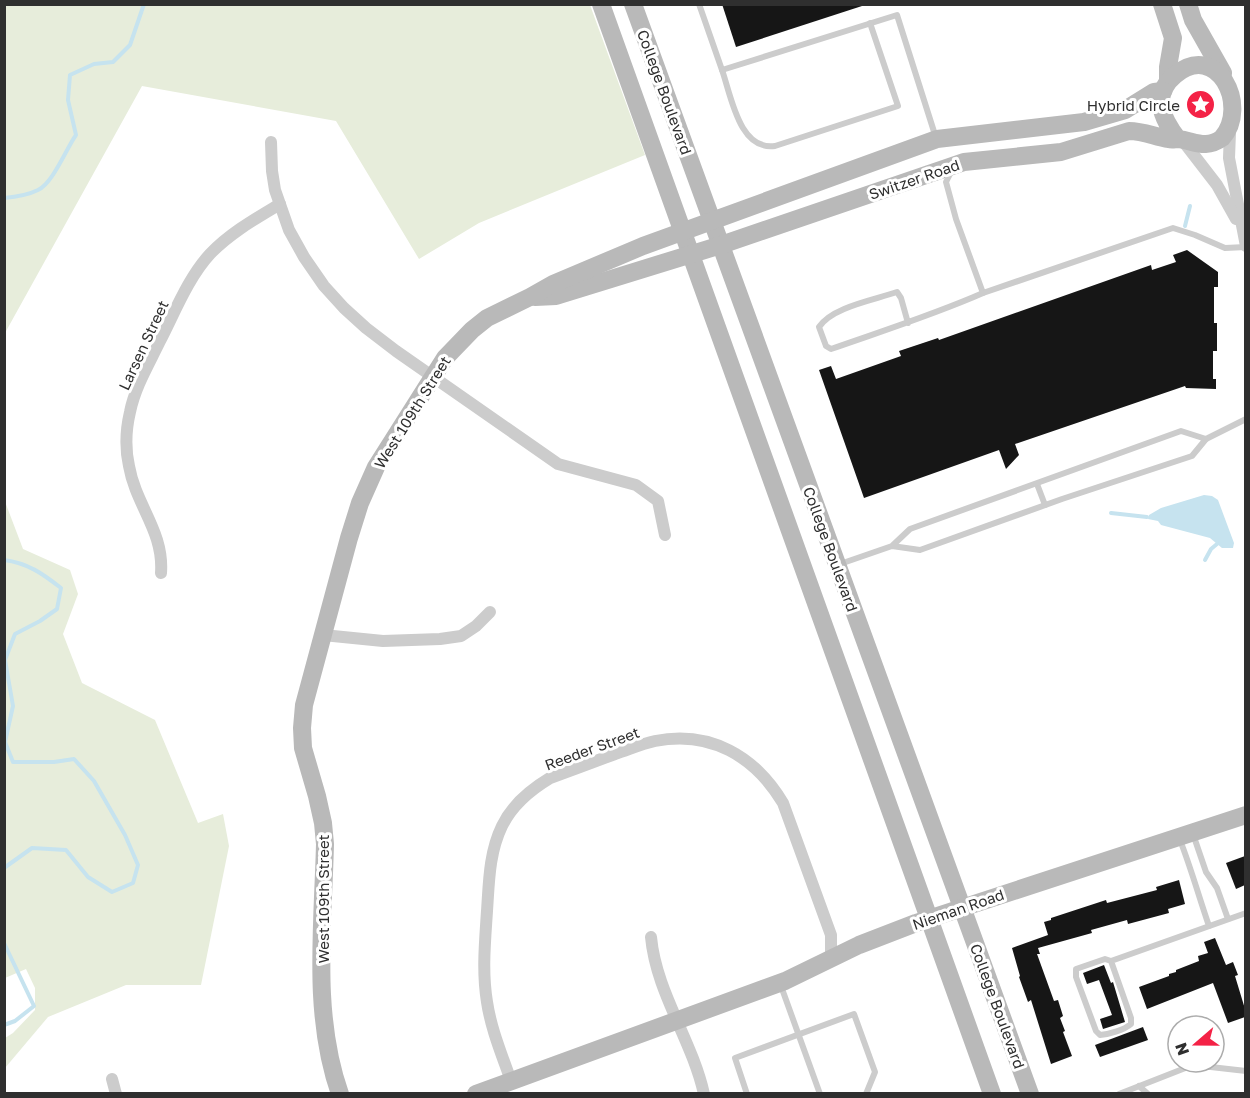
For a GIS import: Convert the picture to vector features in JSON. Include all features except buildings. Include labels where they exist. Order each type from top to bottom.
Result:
[{"type":"main road","name":"College Boulevard","points":[[601,4],[992,1094]]},
{"type":"main road","name":"College Boulevard","points":[[633,4],[1030,1094]]},
{"type":"main road","points":[[1162,4],[1173,38],[1161,111],[1165,123],[1180,140],[1195,144],[1208,144],[1220,140],[1230,132],[1240,108],[1233,82],[1223,73],[1211,67],[1198,65],[1185,68],[1166,86]]},
{"type":"main road","points":[[1188,4],[1193,20],[1223,73]]},
{"type":"main road","name":"Switzer Road","points":[[682,231],[942,138],[1084,122],[1125,110],[1166,86]]},
{"type":"main road","name":"Switzer Road","points":[[690,255],[964,162],[1061,152],[1129,131],[1180,140]]},
{"type":"main road","points":[[942,138],[954,165]]},
{"type":"main road","name":"West 109th Street","points":[[340,1094],[330,1057],[322,988],[325,844],[323,823],[307,765],[302,728],[304,705],[364,494],[386,448],[434,375],[454,348],[472,330],[487,318],[553,284],[682,231]]},
{"type":"main road","name":"West 109th Street","points":[[530,297],[556,296],[690,255]]},
{"type":"main road","points":[[610,259],[617,277]]},
{"type":"main road","name":"Nieman Road","points":[[476,1094],[514,1087],[780,983],[859,945],[928,918],[1245,815]]},
{"type":"street","points":[[1230,132],[1229,158],[1245,247]]},
{"type":"street","points":[[1180,140],[1216,185],[1241,227]]},
{"type":"street","points":[[271,142],[272,171],[289,230],[304,257],[337,301],[366,328],[558,464],[636,485],[658,501],[665,535]]},
{"type":"street","name":"Larsen Street","points":[[161,573],[162,557],[159,540],[134,488],[128,464],[126,436],[135,393],[174,313],[193,278],[209,256],[231,235],[280,204]]},
{"type":"street","points":[[323,635],[383,642],[440,639],[461,636],[476,626],[490,612]]},
{"type":"street","name":"Reeder Street","points":[[514,1087],[487,1004],[484,973],[491,855],[502,826],[512,809],[534,788],[550,778],[655,741],[679,738],[702,740],[733,752],[759,770],[773,786],[783,803],[831,934],[831,959]]},
{"type":"street","points":[[651,937],[657,970],[698,1068],[704,1094]]},
{"type":"street","points":[[112,1079],[116,1094]]},
{"type":"lane","points":[[699,4],[745,133],[763,146],[775,146],[898,106],[870,23]]},
{"type":"lane","points":[[722,70],[897,15],[942,138]]},
{"type":"lane","points":[[954,165],[946,182],[956,219],[983,294]]},
{"type":"lane","points":[[908,322],[897,292],[834,313],[824,319],[819,327],[826,346],[831,349],[908,322],[983,294],[1173,228],[1225,248],[1245,247]]},
{"type":"lane","points":[[892,546],[920,550],[1192,456],[1206,439],[1245,419]]},
{"type":"lane","points":[[837,565],[892,546],[910,529],[1181,431],[1206,439]]},
{"type":"lane","points":[[1038,484],[1045,505]]},
{"type":"lane","points":[[1186,834],[1217,888],[1228,919]]},
{"type":"lane","points":[[1186,834],[1195,888],[1209,926]]},
{"type":"lane","points":[[1111,961],[1131,1018],[1131,1024],[1106,1035],[1100,1035],[1096,1031],[1076,976],[1076,969],[1105,959],[1111,961],[1245,915]]},
{"type":"lane","points":[[780,983],[820,1094]]},
{"type":"lane","points":[[747,1094],[735,1058],[854,1014],[875,1072],[866,1094]]},
{"type":"lane","points":[[1119,1094],[1193,1065],[1245,1071]]},
{"type":"lane","points":[[1139,1086],[1148,1094]]},
{"type":"green space","points":[[5,4],[590,5],[645,155],[479,223],[419,259],[336,121],[142,86],[5,333]]},
{"type":"green space","points":[[4,499],[23,549],[70,570],[78,594],[63,634],[82,683],[155,720],[198,823],[223,814],[229,846],[201,985],[126,985],[48,1017],[5,1068],[5,1038],[13,1033],[35,1010],[35,988],[26,969],[5,978]]},
{"type":"water","points":[[1204,495],[1218,500],[1234,543],[1233,548],[1222,548],[1210,538],[1161,525],[1158,521],[1148,519],[1149,515],[1161,508]]},
{"type":"waterway","points":[[4,198],[34,192],[49,180],[76,135],[68,100],[70,75],[94,64],[113,62],[130,45],[144,4]]},
{"type":"waterway","points":[[1185,226],[1190,206]]},
{"type":"waterway","points":[[1111,513],[1147,517]]},
{"type":"waterway","points":[[1205,560],[1217,544]]},
{"type":"waterway","points":[[4,560],[35,570],[61,588],[57,609],[15,634],[5,660],[13,706],[5,742],[13,762],[54,762],[74,759],[94,781],[125,835],[138,865],[133,883],[112,892],[88,877],[66,850],[32,848],[4,868]]},
{"type":"waterway","points":[[4,943],[34,1006],[15,1021],[4,1025]]},
{"type":"place","name":"Hybrid Circle","points":[[1201,105]]}]
